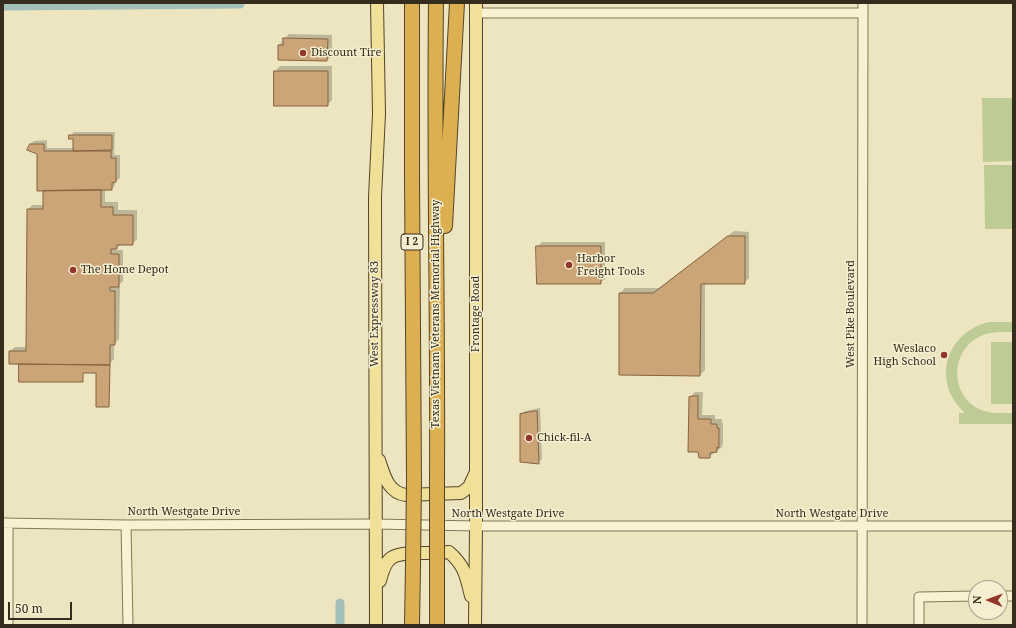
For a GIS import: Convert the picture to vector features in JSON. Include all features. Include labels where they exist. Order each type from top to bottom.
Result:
[{"type":"highway","name":"Texas Vietnam Veterans Memorial Highway","points":[[411,3],[414,480],[412,625]]},
{"type":"highway","name":"Texas Vietnam Veterans Memorial Highway","points":[[436,3],[434,120],[438,358],[437,625]]},
{"type":"highway","points":[[438,358],[457,3]]},
{"type":"main road","name":"West Expressway 83","points":[[376,625],[375,197],[380,114],[377,3]]},
{"type":"main road","name":"Frontage Road","points":[[475,625],[476,8]]},
{"type":"main road","points":[[376,453],[388,484],[398,494],[461,493],[469,487],[474,478],[476,469]]},
{"type":"main road","points":[[376,594],[382,568],[388,560],[397,554],[449,552],[459,561],[466,574],[475,610]]},
{"type":"street","name":"West Pike Boulevard","points":[[862,625],[863,3]]},
{"type":"street","points":[[476,8],[863,13]]},
{"type":"street","points":[[6,523],[8,625]]},
{"type":"street","name":"North Westgate Drive","points":[[6,523],[126,525],[375,524],[476,526],[1013,526]]},
{"type":"street","points":[[126,525],[128,625]]},
{"type":"street","points":[[919,625],[919,597],[968,596]]},
{"type":"green space","points":[[982,98],[1013,98],[1013,161],[983,162]]},
{"type":"green space","points":[[984,165],[1013,165],[1013,229],[985,229]]},
{"type":"green space","points":[[989,322],[1013,322],[1013,332],[996,332],[987,334],[979,337],[969,344],[963,352],[959,362],[957,373],[959,384],[963,394],[969,402],[979,409],[983,411],[1000,413],[1013,413],[1013,424],[959,424],[959,413],[965,413],[954,401],[948,387],[946,373],[948,360],[953,347],[962,336],[974,328]]},
{"type":"green space","points":[[991,342],[1013,342],[1013,404],[991,404]]},
{"type":"building","name":"Discount Tire","points":[[283,38],[328,39],[327,61],[278,60],[278,45],[283,45]]},
{"type":"building","points":[[274,71],[328,71],[328,106],[274,106]]},
{"type":"building","points":[[69,135],[112,135],[112,150],[73,151],[73,139],[69,139]]},
{"type":"building","points":[[30,144],[44,144],[44,151],[111,151],[111,158],[116,158],[116,182],[112,183],[112,190],[37,191],[37,154],[27,150]]},
{"type":"building","name":"The Home Depot","points":[[101,190],[101,207],[113,207],[113,215],[133,215],[133,245],[117,245],[117,249],[111,249],[111,254],[119,254],[119,287],[110,287],[110,291],[115,291],[115,345],[110,345],[110,365],[9,364],[9,351],[26,351],[27,209],[43,209],[43,191]]},
{"type":"building","points":[[728,236],[745,236],[745,284],[701,284],[700,376],[619,375],[619,293],[653,293]]},
{"type":"building","name":"Harbor Freight Tools","points":[[536,246],[601,246],[601,284],[537,284]]},
{"type":"building","points":[[19,364],[110,365],[109,407],[96,407],[96,373],[83,373],[83,382],[19,382]]},
{"type":"building","points":[[698,396],[698,419],[711,419],[711,424],[717,424],[717,428],[719,428],[719,448],[717,447],[717,452],[710,453],[710,458],[699,458],[698,452],[688,452],[689,397]]},
{"type":"building","name":"Chick-fil-A","points":[[537,411],[539,464],[520,462],[520,414]]},
{"type":"waterway","points":[[3,6],[240,4]]},
{"type":"waterway","points":[[340,603],[340,625]]},
{"type":"place","name":"Discount Tire","points":[[303,53]]},
{"type":"place","name":"Harbor Freight Tools","points":[[569,265]]},
{"type":"place","name":"The Home Depot","points":[[73,270]]},
{"type":"place","name":"Weslaco High School","points":[[944,355]]},
{"type":"place","name":"Chick-fil-A","points":[[529,438]]}]
